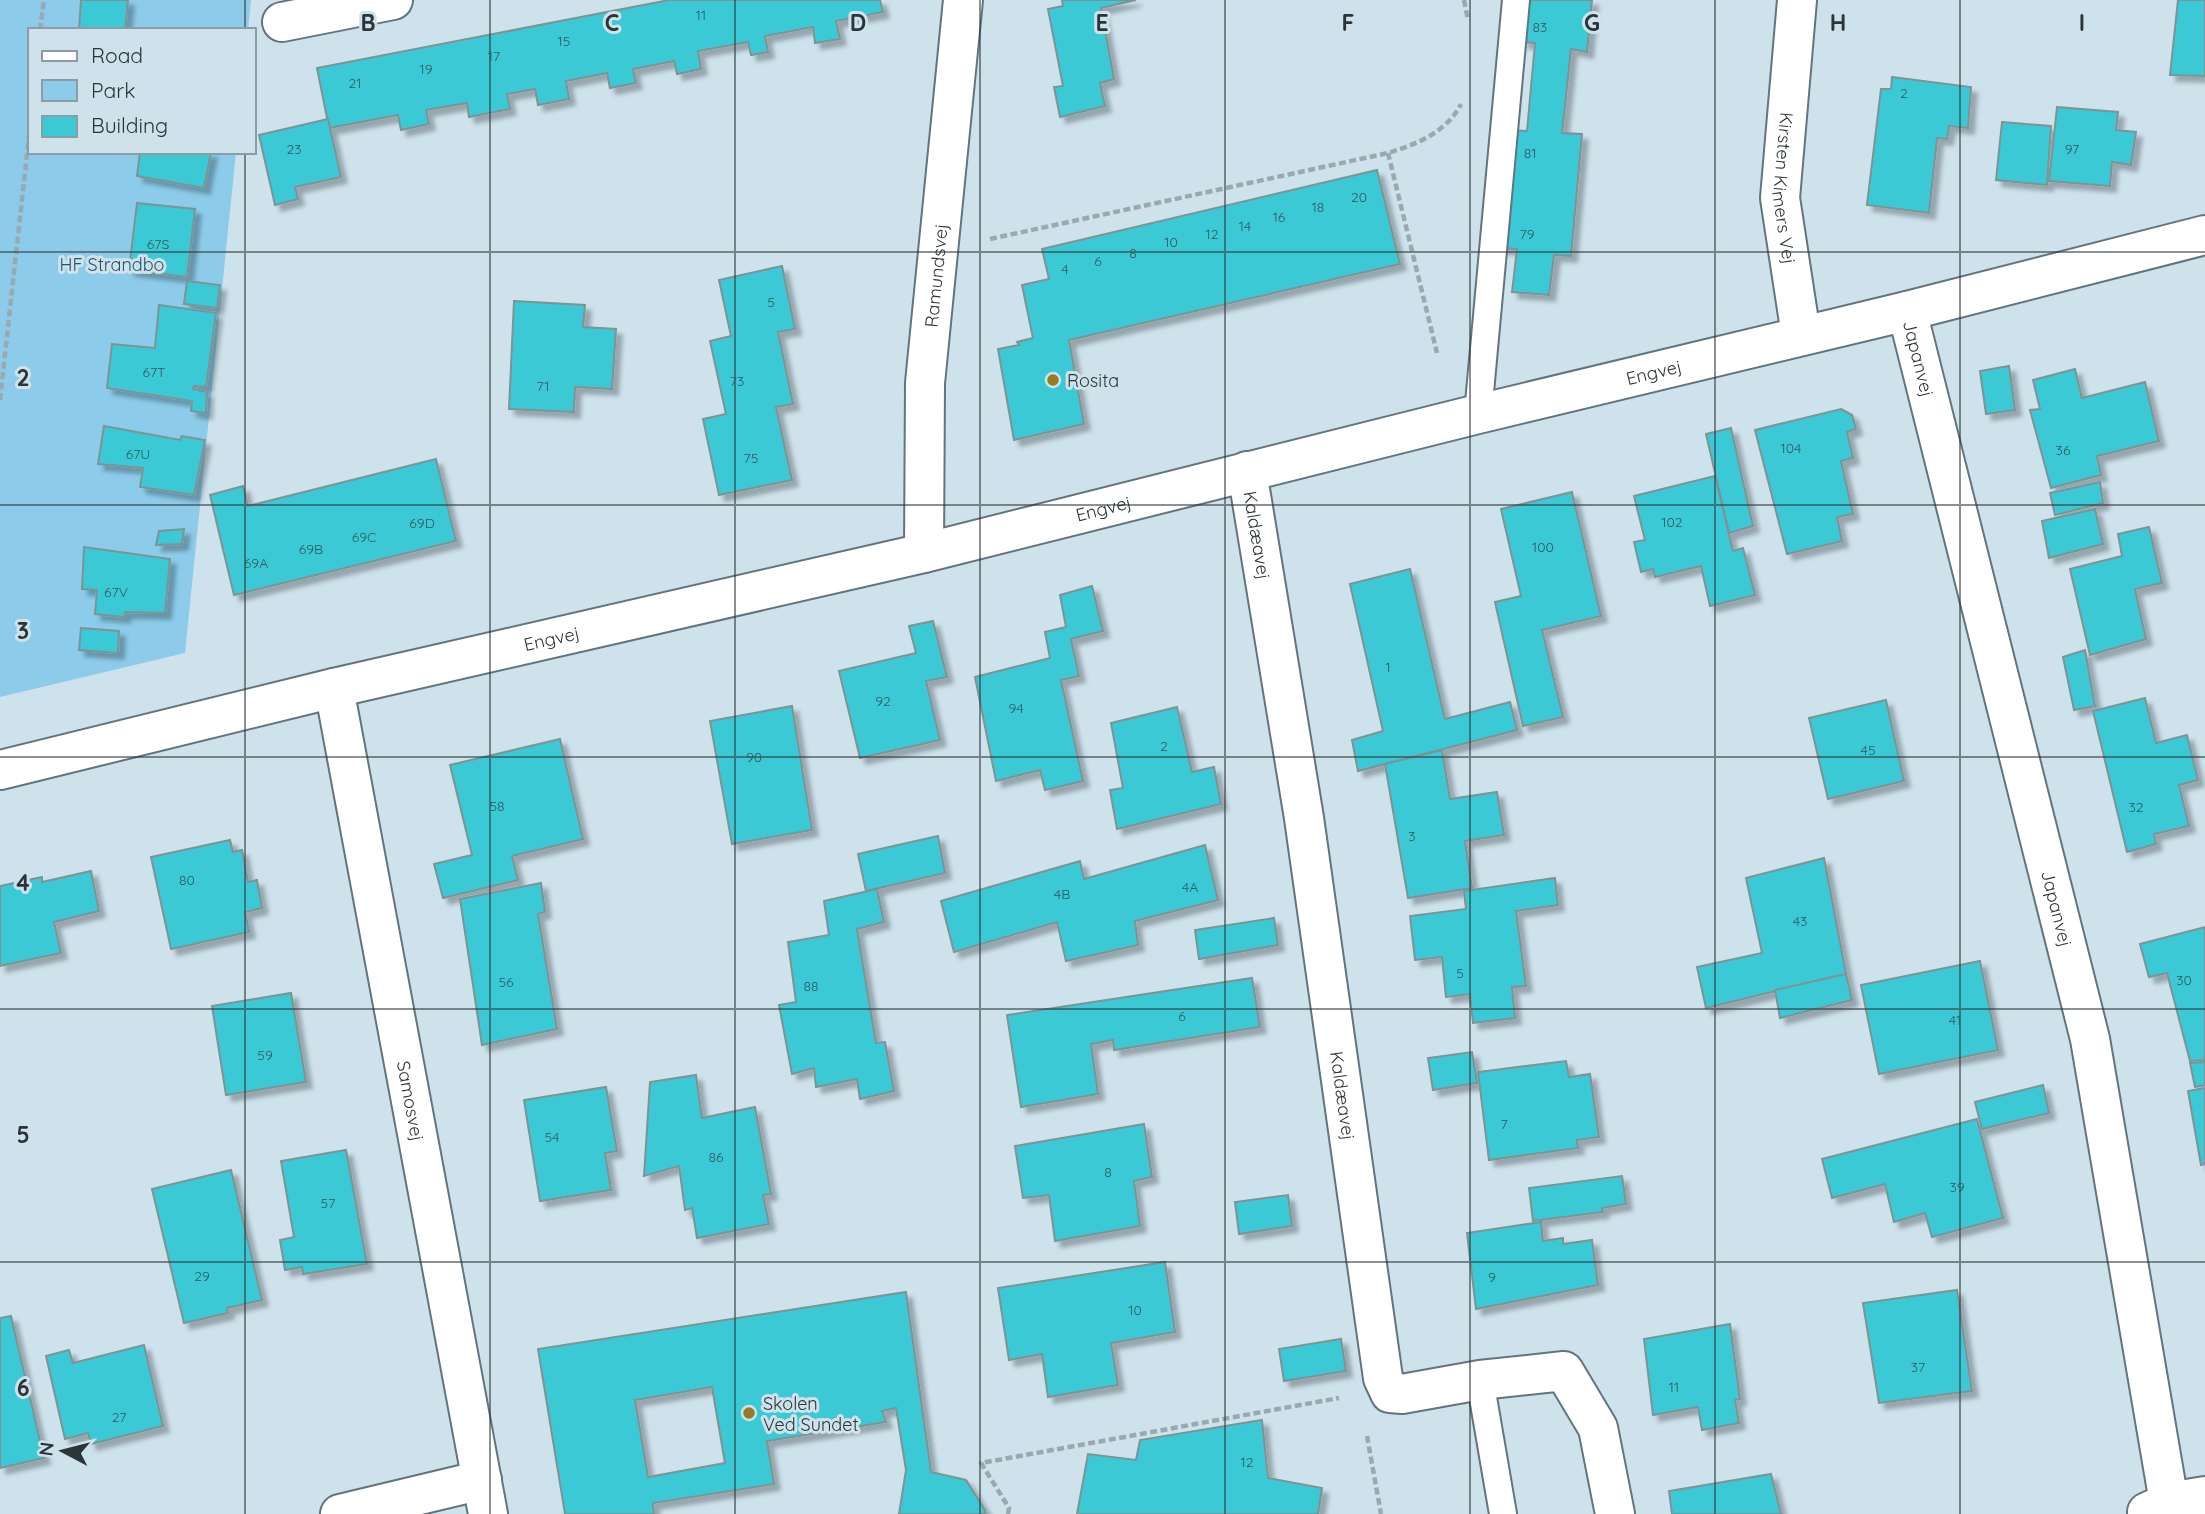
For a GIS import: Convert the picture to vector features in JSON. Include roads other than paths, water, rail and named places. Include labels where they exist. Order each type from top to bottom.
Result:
[{"type":"street","points":[[282,22],[393,0]]},
{"type":"street","name":"Ramundsvej","points":[[924,553],[925,383],[962,0]]},
{"type":"street","name":"Kirsten Kimers Vej","points":[[1797,0],[1780,198],[1801,335]]},
{"type":"street","name":"Engvej","points":[[0,770],[334,688],[924,553],[2205,235]]},
{"type":"street","name":"Japanvej","points":[[1907,311],[2090,1039],[2172,1507]]},
{"type":"street","name":"Kaldæavej","points":[[1247,471],[1304,818],[1383,1378],[1390,1393],[1402,1394],[1480,1380],[1564,1370],[1598,1428],[1615,1514]]},
{"type":"street","name":"Samosvej","points":[[334,688],[485,1497]]},
{"type":"street","points":[[340,1514],[485,1497]]},
{"type":"lane","points":[[1478,414],[1516,0]]},
{"type":"lane","points":[[1480,1380],[1503,1514]]},
{"type":"place","name":"Rosita","points":[[1053,380]]},
{"type":"place","name":"Skolen Ved Sundet","points":[[749,1413]]},
{"type":"park label","name":"HF Strandbo","points":[[112,264]]}]
